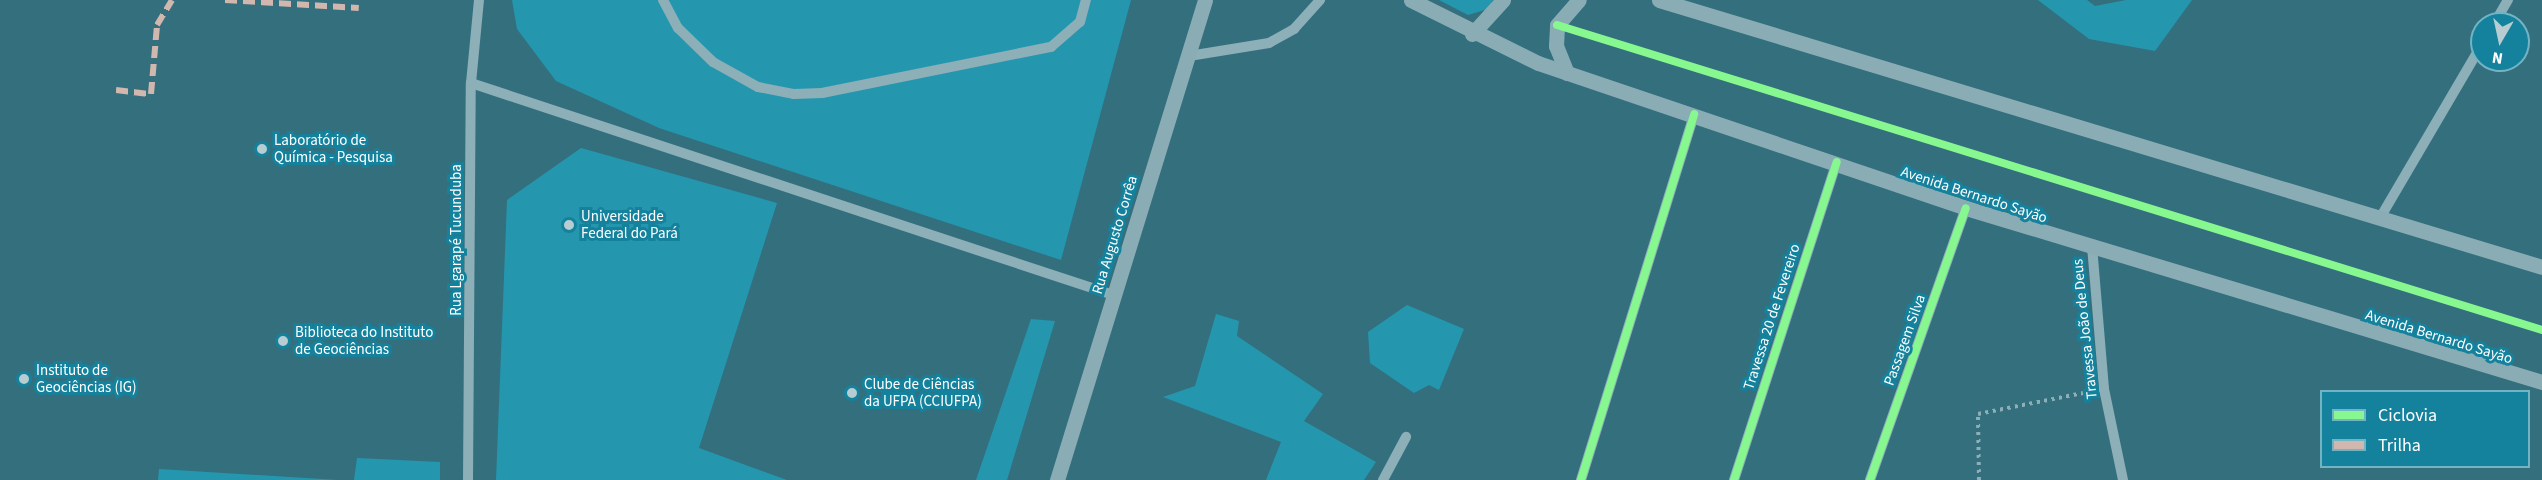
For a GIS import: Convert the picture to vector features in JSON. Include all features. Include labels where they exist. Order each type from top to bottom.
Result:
[{"type":"main road","name":"Rua Augusto Corrêa","points":[[1057,480],[1116,296],[1205,0]]},
{"type":"main road","name":"Avenida Bernardo Sayão","points":[[1411,0],[1472,34],[1567,74],[1837,162],[1966,208],[2542,382]]},
{"type":"main road","points":[[1472,34],[1503,0]]},
{"type":"main road","points":[[1567,74],[1556,46],[1557,25],[1579,0]]},
{"type":"main road","points":[[1659,0],[2542,267]]},
{"type":"street","name":"Rua Lgarapé Tucunduba","points":[[468,480],[471,83],[479,0]]},
{"type":"street","points":[[663,0],[678,28],[713,62],[758,87],[794,94],[822,93],[1051,47],[1080,22],[1086,0]]},
{"type":"street","points":[[1189,56],[1269,43],[1294,29],[1320,0]]},
{"type":"street","points":[[2380,218],[2470,64]]},
{"type":"street","points":[[471,83],[1116,296]]},
{"type":"street","points":[[1581,480],[1694,114]]},
{"type":"street","name":"Travessa 20 de Fevereiro","points":[[1734,480],[1837,162]]},
{"type":"street","name":"Passagem Silva","points":[[1870,480],[1966,208]]},
{"type":"street","name":"Travessa João de Deus","points":[[2092,246],[2104,389],[2123,480]]},
{"type":"street","points":[[1383,480],[1406,436]]},
{"type":"path","points":[[1979,480],[1978,414],[2104,389]]},
{"type":"shaded area","points":[[512,0],[1131,0],[1061,260],[659,128],[556,81],[517,29]]},
{"type":"shaded area","points":[[1439,0],[1493,0],[1488,9],[1468,15]]},
{"type":"shaded area","points":[[2038,0],[2087,0],[2095,6],[2126,0],[2192,0],[2155,51],[2089,39]]},
{"type":"shaded area","points":[[581,148],[777,203],[699,448],[787,480],[496,480],[507,200]]},
{"type":"shaded area","points":[[1407,305],[1464,329],[1439,390],[1429,385],[1414,393],[1370,363],[1368,332]]},
{"type":"shaded area","points":[[1216,314],[1239,321],[1237,336],[1323,394],[1304,421],[1376,462],[1364,480],[1266,480],[1281,442],[1163,397],[1195,386]]},
{"type":"shaded area","points":[[1031,319],[1055,321],[1007,480],[976,480]]},
{"type":"shaded area","points":[[357,458],[440,462],[440,480],[354,480]]},
{"type":"shaded area","points":[[159,469],[338,480],[158,480]]},
{"type":"marked path","points":[[116,90],[151,94],[157,25],[172,0]]},
{"type":"marked path","points":[[225,0],[359,8]]},
{"type":"cycle path","points":[[1557,25],[2542,330]]},
{"type":"cycle path","points":[[1581,480],[1694,114]]},
{"type":"cycle path","points":[[1734,480],[1837,162]]},
{"type":"cycle path","points":[[1870,480],[1966,208]]},
{"type":"place","name":"Laboratório de Química - Pesquisa","points":[[262,149]]},
{"type":"place","name":"Universidade Federal do Pará","points":[[569,225]]},
{"type":"place","name":"Biblioteca do Instituto de Geociências","points":[[283,341]]},
{"type":"place","name":"Instituto de Geociências (IG)","points":[[24,379]]},
{"type":"place","name":"Clube de Ciências da UFPA (CCIUFPA)","points":[[852,393]]}]
